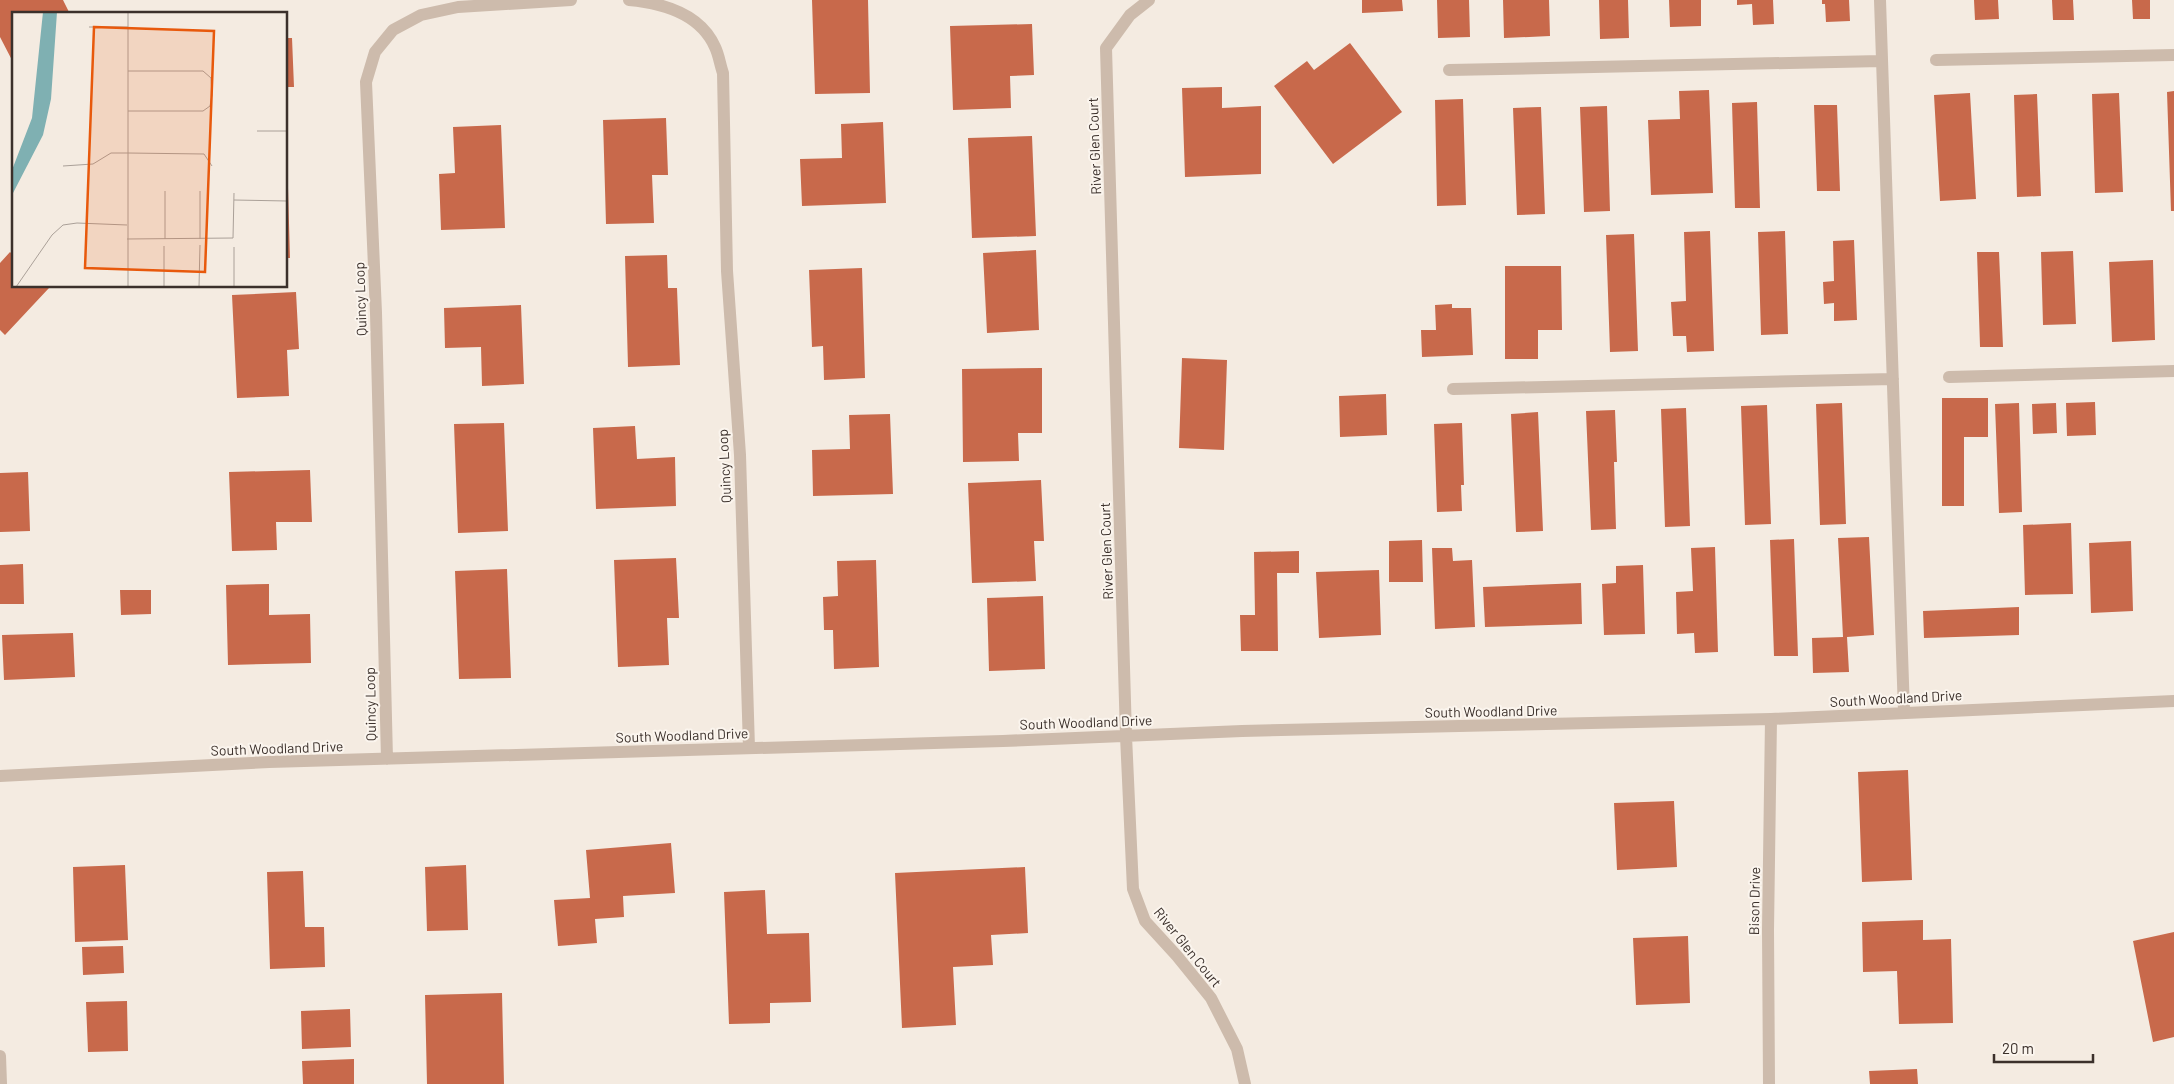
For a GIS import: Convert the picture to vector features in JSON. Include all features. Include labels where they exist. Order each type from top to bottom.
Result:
[{"type":"street","name":"Quincy Loop","points":[[387,759],[376,313],[366,82],[375,52],[387,37],[393,30],[421,15],[458,7],[571,0]]},
{"type":"street","name":"Quincy Loop","points":[[629,0],[652,2],[677,10],[699,24],[715,46],[723,73],[727,271],[740,455],[749,748]]},
{"type":"street","name":"River Glen Court","points":[[1149,0],[1130,15],[1106,48],[1132,889],[1145,921],[1177,956],[1211,998],[1238,1049],[1245,1084]]},
{"type":"street","points":[[1880,0],[1904,712]]},
{"type":"street","points":[[1936,60],[2174,55]]},
{"type":"street","points":[[1449,70],[1881,61]]},
{"type":"street","points":[[1949,377],[2174,371]]},
{"type":"street","points":[[1453,390],[1892,379]]},
{"type":"street","name":"South Woodland Drive","points":[[0,776],[269,762],[1772,719],[2174,701]]},
{"type":"street","name":"Bison Drive","points":[[1769,1084],[1768,930],[1772,719]]},
{"type":"street","points":[[0,1056],[1,1084]]},
{"type":"building","points":[[0,0],[63,0],[69,12],[12,12],[12,60],[0,37]]},
{"type":"building","points":[[812,0],[868,0],[870,93],[815,94]]},
{"type":"building","points":[[1362,0],[1402,0],[1403,11],[1362,13]]},
{"type":"building","points":[[1437,0],[1469,0],[1470,37],[1438,38]]},
{"type":"building","points":[[1503,0],[1549,0],[1550,36],[1504,38]]},
{"type":"building","points":[[1599,0],[1628,0],[1629,38],[1600,39]]},
{"type":"building","points":[[1669,0],[1701,0],[1701,26],[1670,27]]},
{"type":"building","points":[[1737,0],[1773,0],[1774,24],[1753,25],[1752,4],[1737,5]]},
{"type":"building","points":[[1822,0],[1849,0],[1850,21],[1826,22],[1825,4],[1822,4]]},
{"type":"building","points":[[1974,0],[1998,0],[1999,19],[1975,20]]},
{"type":"building","points":[[2052,0],[2073,0],[2074,20],[2053,20]]},
{"type":"building","points":[[2132,0],[2150,0],[2150,19],[2133,19]]},
{"type":"building","points":[[1032,24],[1034,75],[1010,76],[1011,108],[953,110],[950,26]]},
{"type":"building","points":[[288,38],[292,38],[294,87],[288,87]]},
{"type":"building","points":[[1350,43],[1402,112],[1333,164],[1274,86],[1307,61],[1314,70]]},
{"type":"building","points":[[1222,87],[1222,108],[1261,106],[1261,174],[1185,177],[1182,88]]},
{"type":"building","points":[[1709,90],[1713,193],[1651,195],[1648,120],[1680,119],[1679,91]]},
{"type":"building","points":[[2174,91],[2174,211],[2171,211],[2167,92]]},
{"type":"building","points":[[1970,93],[1976,199],[1940,201],[1934,95]]},
{"type":"building","points":[[2119,93],[2123,192],[2095,193],[2092,94]]},
{"type":"building","points":[[2037,94],[2041,196],[2017,197],[2014,95]]},
{"type":"building","points":[[1463,99],[1466,205],[1437,206],[1435,100]]},
{"type":"building","points":[[1757,102],[1760,208],[1735,208],[1732,103]]},
{"type":"building","points":[[1814,105],[1837,105],[1840,191],[1817,191]]},
{"type":"building","points":[[1607,106],[1610,211],[1584,212],[1580,107]]},
{"type":"building","points":[[1541,107],[1545,214],[1517,215],[1513,108]]},
{"type":"building","points":[[666,118],[668,175],[652,175],[654,223],[606,224],[603,120]]},
{"type":"building","points":[[883,122],[886,203],[802,206],[800,159],[842,158],[841,124]]},
{"type":"building","points":[[501,125],[505,228],[441,230],[439,174],[455,173],[453,127]]},
{"type":"building","points":[[1032,136],[1036,236],[972,238],[968,138]]},
{"type":"building","points":[[288,188],[290,258],[288,258]]},
{"type":"building","points":[[1710,231],[1714,351],[1687,352],[1686,336],[1673,336],[1671,302],[1686,301],[1684,232]]},
{"type":"building","points":[[1785,231],[1788,334],[1761,335],[1758,232]]},
{"type":"building","points":[[1634,234],[1638,351],[1610,352],[1606,235]]},
{"type":"building","points":[[1854,240],[1857,320],[1834,321],[1834,303],[1824,304],[1823,282],[1834,281],[1833,241]]},
{"type":"building","points":[[1036,250],[1039,330],[987,333],[983,253]]},
{"type":"building","points":[[2073,251],[2076,324],[2043,325],[2041,252]]},
{"type":"building","points":[[10,252],[12,254],[12,288],[49,288],[5,335],[0,330],[0,263]]},
{"type":"building","points":[[1977,252],[1999,252],[2003,347],[1980,347]]},
{"type":"building","points":[[667,255],[668,288],[677,288],[680,365],[628,367],[625,256]]},
{"type":"building","points":[[2153,260],[2155,340],[2112,342],[2109,262]]},
{"type":"building","points":[[1505,266],[1561,266],[1562,330],[1538,330],[1538,359],[1505,359]]},
{"type":"building","points":[[862,268],[865,378],[824,380],[823,346],[812,347],[809,270]]},
{"type":"building","points":[[296,292],[299,349],[287,350],[289,396],[237,398],[232,295]]},
{"type":"building","points":[[1452,304],[1452,308],[1471,308],[1473,355],[1422,357],[1421,330],[1436,330],[1435,305]]},
{"type":"building","points":[[521,305],[524,384],[482,386],[481,347],[445,348],[444,308]]},
{"type":"building","points":[[1182,358],[1227,360],[1224,450],[1179,448]]},
{"type":"building","points":[[1042,368],[1042,433],[1018,433],[1019,461],[963,462],[962,369]]},
{"type":"building","points":[[1386,394],[1387,435],[1340,437],[1339,396]]},
{"type":"building","points":[[1942,398],[1988,398],[1988,437],[1964,437],[1964,506],[1942,506]]},
{"type":"building","points":[[2095,402],[2096,435],[2067,436],[2066,403]]},
{"type":"building","points":[[1842,403],[1846,524],[1820,525],[1816,404]]},
{"type":"building","points":[[2019,403],[2022,512],[1999,513],[1995,404]]},
{"type":"building","points":[[2056,403],[2057,433],[2033,434],[2032,404]]},
{"type":"building","points":[[1767,405],[1771,524],[1745,525],[1741,406]]},
{"type":"building","points":[[1686,408],[1690,526],[1665,527],[1661,409]]},
{"type":"building","points":[[1615,410],[1617,462],[1614,462],[1616,529],[1591,530],[1586,411]]},
{"type":"building","points":[[1538,412],[1543,531],[1516,532],[1511,414]]},
{"type":"building","points":[[890,414],[893,494],[813,496],[812,450],[850,449],[849,415]]},
{"type":"building","points":[[504,423],[508,531],[458,533],[454,424]]},
{"type":"building","points":[[1462,423],[1464,485],[1461,485],[1462,511],[1437,512],[1434,424]]},
{"type":"building","points":[[635,426],[637,459],[675,457],[676,506],[596,509],[593,428]]},
{"type":"building","points":[[310,470],[312,522],[276,522],[277,550],[232,551],[229,472]]},
{"type":"building","points":[[28,472],[30,531],[0,532],[0,473]]},
{"type":"building","points":[[1041,480],[1044,541],[1034,541],[1036,581],[972,583],[968,483]]},
{"type":"building","points":[[2071,523],[2073,594],[2025,595],[2023,525]]},
{"type":"building","points":[[1869,537],[1874,635],[1847,637],[1849,672],[1813,673],[1812,638],[1843,637],[1838,538]]},
{"type":"building","points":[[1794,539],[1798,656],[1774,656],[1770,540]]},
{"type":"building","points":[[1422,540],[1423,582],[1389,582],[1389,541]]},
{"type":"building","points":[[2131,541],[2133,611],[2091,613],[2089,543]]},
{"type":"building","points":[[1715,547],[1718,652],[1695,653],[1694,633],[1677,634],[1676,592],[1693,591],[1691,548]]},
{"type":"building","points":[[1432,548],[1452,548],[1453,561],[1472,560],[1475,627],[1435,629]]},
{"type":"building","points":[[1299,551],[1299,573],[1277,573],[1278,651],[1241,651],[1240,615],[1255,615],[1254,552]]},
{"type":"building","points":[[676,558],[679,618],[667,618],[669,665],[618,667],[614,560]]},
{"type":"building","points":[[876,560],[879,667],[834,669],[833,630],[824,630],[823,597],[838,596],[837,561]]},
{"type":"building","points":[[23,564],[24,604],[0,604],[0,565]]},
{"type":"building","points":[[1643,565],[1645,634],[1604,635],[1602,584],[1616,583],[1616,566]]},
{"type":"building","points":[[507,569],[511,678],[459,679],[455,571]]},
{"type":"building","points":[[1379,570],[1381,635],[1319,638],[1316,572]]},
{"type":"building","points":[[1581,583],[1582,624],[1485,627],[1483,587]]},
{"type":"building","points":[[269,584],[269,615],[310,614],[311,663],[228,665],[226,585]]},
{"type":"building","points":[[120,590],[151,590],[151,614],[121,615]]},
{"type":"building","points":[[1043,596],[1045,669],[989,671],[987,598]]},
{"type":"building","points":[[2019,607],[2019,635],[1924,638],[1923,611]]},
{"type":"building","points":[[73,633],[75,677],[4,680],[2,635]]},
{"type":"building","points":[[1908,770],[1912,880],[1862,882],[1858,772]]},
{"type":"building","points":[[1674,801],[1677,867],[1617,870],[1614,803]]},
{"type":"building","points":[[671,843],[675,893],[623,896],[624,917],[595,919],[597,943],[558,946],[554,900],[590,898],[586,850]]},
{"type":"building","points":[[125,865],[128,940],[75,942],[73,867]]},
{"type":"building","points":[[466,865],[468,930],[427,931],[425,867]]},
{"type":"building","points":[[1025,867],[1028,933],[991,935],[993,965],[953,967],[956,1025],[902,1028],[895,873]]},
{"type":"building","points":[[303,871],[305,927],[324,927],[325,967],[270,969],[267,872]]},
{"type":"building","points":[[765,890],[767,934],[809,933],[811,1002],[770,1003],[770,1023],[729,1024],[724,892]]},
{"type":"building","points":[[1923,920],[1923,940],[1951,939],[1953,1023],[1899,1024],[1897,971],[1863,972],[1862,922]]},
{"type":"building","points":[[2174,932],[2174,1037],[2153,1042],[2133,941]]},
{"type":"building","points":[[1688,936],[1690,1003],[1636,1005],[1633,938]]},
{"type":"building","points":[[123,946],[124,973],[83,975],[82,947]]},
{"type":"building","points":[[502,993],[504,1084],[427,1084],[425,995]]},
{"type":"building","points":[[127,1001],[128,1051],[88,1052],[86,1002]]},
{"type":"building","points":[[350,1009],[351,1047],[302,1049],[301,1011]]},
{"type":"building","points":[[354,1059],[354,1084],[303,1084],[302,1061]]},
{"type":"building","points":[[1917,1069],[1918,1084],[1870,1084],[1869,1071]]}]
